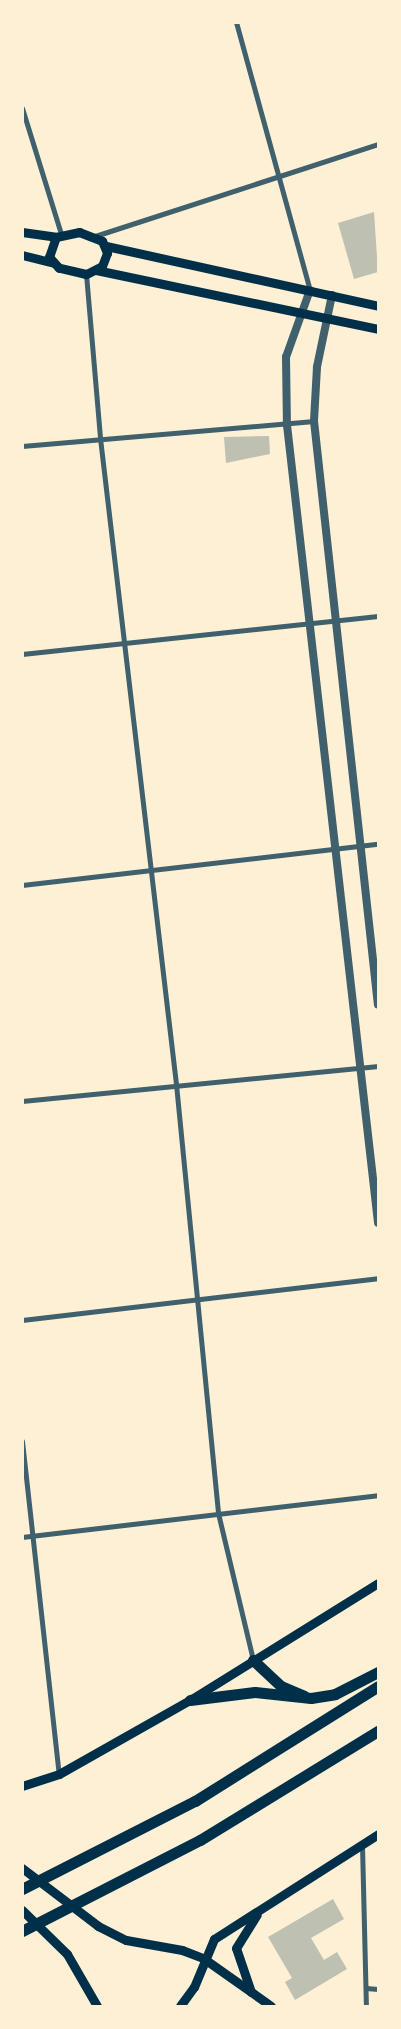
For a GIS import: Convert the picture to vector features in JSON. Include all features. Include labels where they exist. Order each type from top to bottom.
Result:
[{"type":"highway","points":[[253,1660],[281,1686],[310,1698]]},
{"type":"highway","points":[[190,1700],[255,1692],[310,1698],[335,1694],[378,1672]]},
{"type":"highway","points":[[22,1889],[195,1801],[378,1686]]},
{"type":"highway","points":[[22,1932],[200,1840],[378,1731]]},
{"type":"main road","points":[[22,232],[95,236],[106,246],[378,306]]},
{"type":"main road","points":[[53,263],[48,250],[58,235]]},
{"type":"main road","points":[[22,255],[86,274],[96,270],[106,260],[106,246]]},
{"type":"main road","points":[[96,270],[378,329]]},
{"type":"main road","points":[[22,1786],[60,1774],[190,1700],[378,1583]]},
{"type":"main road","points":[[180,2006],[200,1974],[202,1958],[214,1939],[263,1910],[378,1834]]},
{"type":"main road","points":[[22,1868],[98,1926],[126,1940],[182,1950],[202,1958],[271,2006]]},
{"type":"main road","points":[[22,1910],[66,1954],[96,2006]]},
{"type":"main road","points":[[251,1992],[236,1948],[263,1910]]},
{"type":"street","points":[[236,22],[281,174],[310,290],[305,313],[286,357],[287,424],[307,623],[362,1068],[378,1222]]},
{"type":"street","points":[[22,108],[58,235]]},
{"type":"street","points":[[95,236],[378,144]]},
{"type":"street","points":[[86,274],[100,438],[126,642],[176,1084],[218,1513],[253,1660]]},
{"type":"street","points":[[332,295],[314,392],[314,421],[363,846],[378,1005]]},
{"type":"street","points":[[22,446],[314,421]]},
{"type":"street","points":[[22,654],[378,616]]},
{"type":"street","points":[[22,885],[378,844]]},
{"type":"street","points":[[22,1101],[176,1084],[378,1066]]},
{"type":"street","points":[[22,1320],[378,1278]]},
{"type":"street","points":[[22,1441],[35,1536],[60,1774]]},
{"type":"street","points":[[22,1537],[378,1494]]},
{"type":"street","points":[[362,1845],[366,2006]]},
{"type":"street","points":[[366,1988],[378,1989]]},
{"type":"building","points":[[374,212],[378,272],[354,279],[338,223]]},
{"type":"building","points":[[269,436],[270,454],[226,463],[224,437]]},
{"type":"building","points":[[333,1899],[344,1919],[311,1938],[324,1960],[337,1952],[347,1969],[295,2000],[285,1982],[292,1978],[268,1937]]}]
